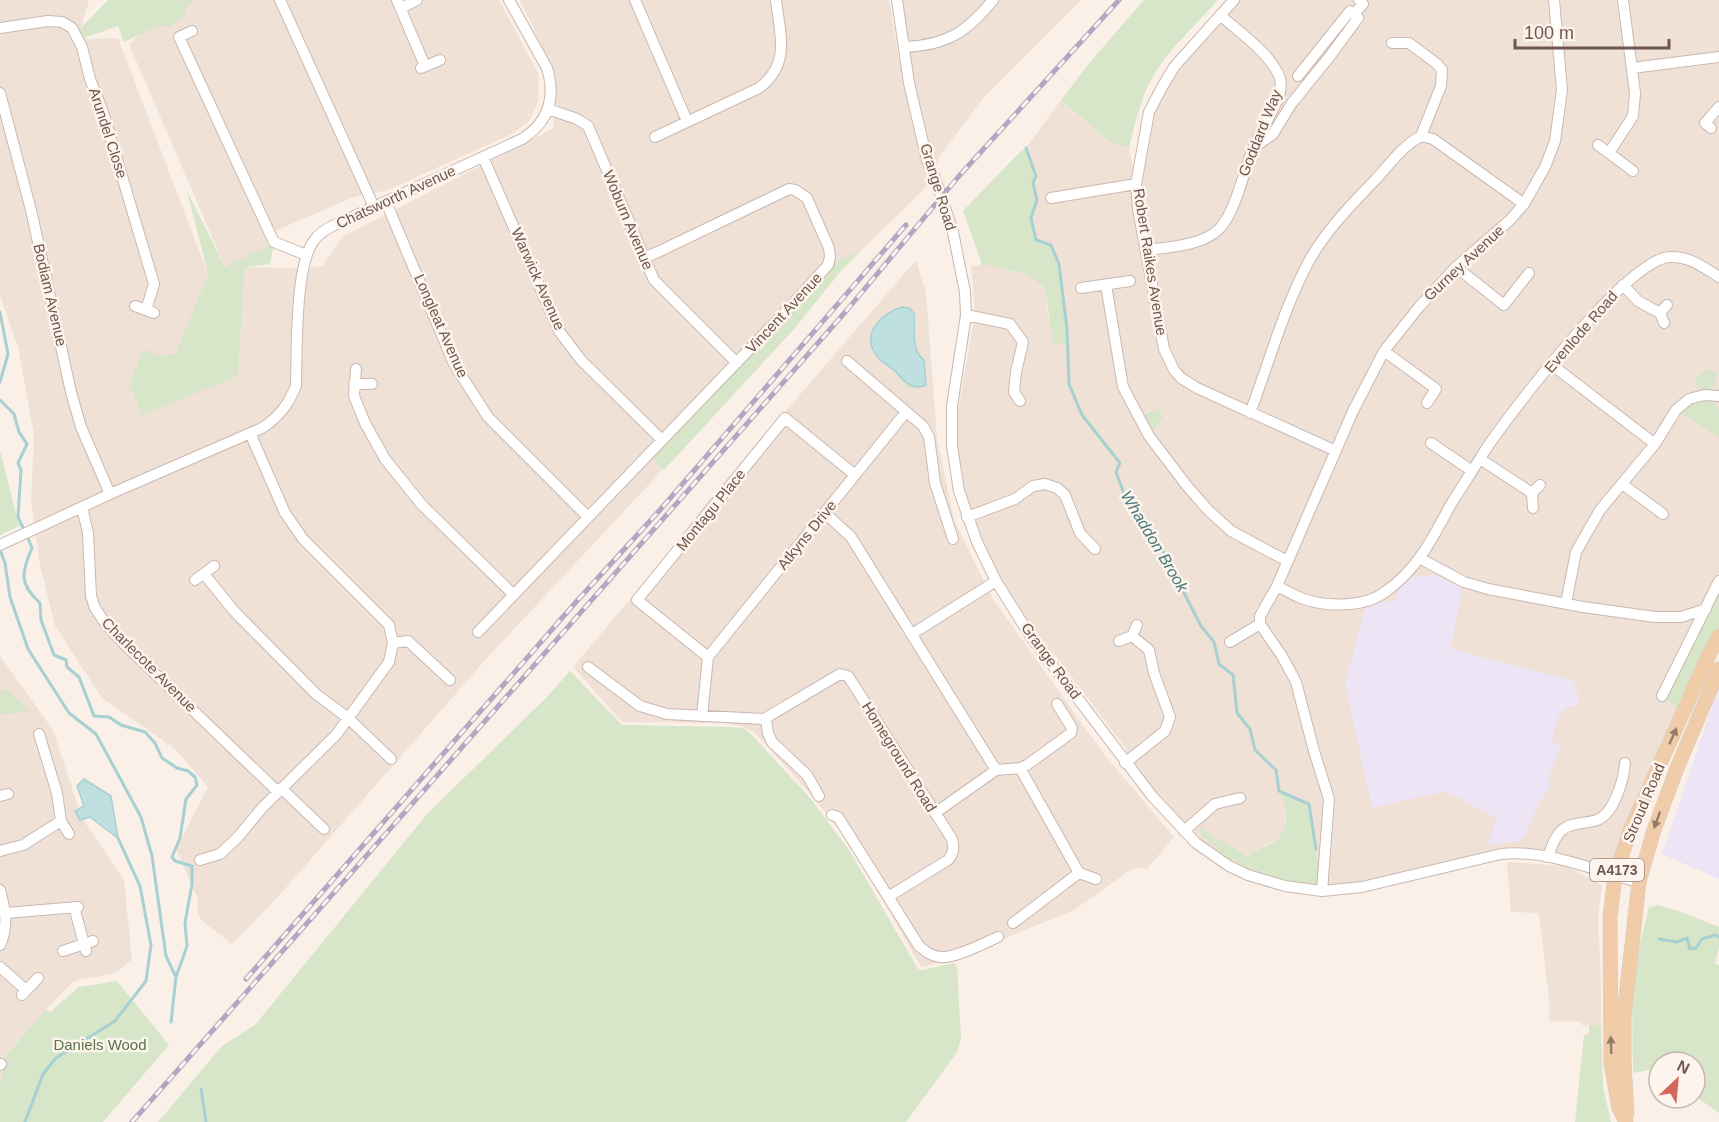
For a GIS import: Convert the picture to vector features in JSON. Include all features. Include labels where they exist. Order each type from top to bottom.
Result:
[{"type":"main road","name":"Stroud Road","points":[[1617,1014],[1610,918],[1615,876],[1631,828],[1719,636]]},
{"type":"main road","name":"Stroud Road","points":[[1626,1122],[1619,1108],[1611,1063],[1639,882],[1661,809],[1719,669]]},
{"type":"street","points":[[280,0],[374,207]]},
{"type":"street","points":[[417,0],[399,4],[423,67],[440,60]]},
{"type":"street","points":[[509,0],[547,68],[552,92],[548,109]]},
{"type":"street","points":[[635,0],[687,121]]},
{"type":"street","points":[[655,137],[759,88],[768,81],[780,60],[782,48],[776,0]]},
{"type":"street","name":"Grange Road","points":[[897,0],[909,83],[927,160],[953,232],[962,269],[966,315],[952,406],[955,472],[967,518],[996,581],[1031,637],[1152,796],[1184,831],[1208,852],[1248,875],[1285,886],[1322,891],[1372,885],[1501,854],[1521,852],[1548,857],[1639,882]]},
{"type":"street","points":[[905,47],[940,42],[958,35],[993,0]]},
{"type":"street","name":"Robert Raikes Avenue","points":[[1234,0],[1174,67],[1149,112],[1136,184],[1154,305],[1164,349],[1174,370],[1181,378],[1197,388],[1335,451]]},
{"type":"street","name":"Gurney Avenue","points":[[1260,624],[1260,616],[1277,586],[1335,451],[1384,351],[1419,307],[1456,267],[1502,227],[1524,204],[1545,167],[1555,141],[1562,90],[1554,0]]},
{"type":"street","points":[[1609,153],[1633,116],[1635,93],[1623,0]]},
{"type":"street","points":[[1354,14],[1361,2]]},
{"type":"street","points":[[1253,147],[1273,134],[1292,103],[1358,18],[1354,14],[1350,11],[1298,76]]},
{"type":"street","name":"Goddard Way","points":[[1146,250],[1202,240],[1218,230],[1232,210],[1253,147],[1280,93],[1281,81],[1268,59],[1220,15]]},
{"type":"street","name":"Arundel Close","points":[[0,27],[48,21],[62,22],[72,28],[82,46],[90,79],[103,111],[154,284],[150,311],[135,306]]},
{"type":"street","points":[[192,31],[179,37],[274,242],[306,255]]},
{"type":"street","points":[[1250,413],[1309,261],[1331,229],[1366,189],[1411,141],[1421,136],[1441,86],[1442,70],[1437,64],[1409,43],[1392,43]]},
{"type":"street","points":[[1632,68],[1719,57]]},
{"type":"street","name":"Bodiam Avenue","points":[[0,93],[31,210],[81,427],[110,494]]},
{"type":"street","points":[[1711,128],[1705,123],[1719,107]]},
{"type":"street","name":"Chatsworth Avenue","points":[[1,544],[250,434],[278,417],[289,402],[296,386],[302,265],[313,240],[325,229],[522,139],[540,124],[548,109]]},
{"type":"street","name":"Woburn Avenue","points":[[548,109],[577,119],[588,126],[654,280],[737,363]]},
{"type":"street","points":[[1421,136],[1433,140],[1524,204]]},
{"type":"street","points":[[1598,145],[1633,171]]},
{"type":"street","name":"Warwick Avenue","points":[[483,157],[559,331],[581,360],[662,440]]},
{"type":"street","points":[[1051,198],[1136,184]]},
{"type":"street","name":"Vincent Avenue","points":[[478,632],[737,363],[828,265],[830,257],[829,248],[807,198],[789,189],[643,258]]},
{"type":"street","name":"Longleat Avenue","points":[[386,202],[454,364],[468,387],[488,417],[588,517]]},
{"type":"street","name":"Evenlode Road","points":[[1277,586],[1302,599],[1328,604],[1356,603],[1372,599],[1385,592],[1421,559],[1476,466],[1569,342],[1623,285],[1654,262],[1668,257],[1686,258],[1719,277]]},
{"type":"street","points":[[1456,267],[1504,305],[1529,273]]},
{"type":"street","points":[[1082,288],[1130,281]]},
{"type":"street","points":[[1106,285],[1123,387],[1149,436],[1187,486],[1231,531],[1287,561]]},
{"type":"street","points":[[1623,285],[1638,301],[1664,314]]},
{"type":"street","points":[[966,315],[1010,324],[1023,342],[1016,372],[1014,396]]},
{"type":"street","points":[[1384,351],[1436,389],[1427,403]]},
{"type":"street","points":[[847,361],[923,426],[929,437],[935,483],[953,539]]},
{"type":"street","points":[[1552,365],[1655,444]]},
{"type":"street","points":[[356,369],[354,396],[365,423],[385,459],[422,505],[514,595]]},
{"type":"street","points":[[354,384],[372,384]]},
{"type":"street","points":[[1566,603],[1576,552],[1600,510],[1655,444],[1677,410],[1689,399],[1704,395],[1719,396]]},
{"type":"street","name":"Atkyns Drive","points":[[708,657],[906,412]]},
{"type":"street","name":"Montagu Place","points":[[708,657],[637,600],[785,418],[855,476]]},
{"type":"street","points":[[200,860],[220,854],[336,735],[389,662],[393,643],[389,625],[303,539],[285,513],[250,434]]},
{"type":"street","points":[[1434,443],[1476,466],[1536,489],[1533,508]]},
{"type":"street","points":[[967,518],[1015,499],[1033,486],[1045,484],[1057,488],[1065,495],[1080,533],[1095,549]]},
{"type":"street","points":[[1622,484],[1663,514]]},
{"type":"street","name":"Charlecote Avenue","points":[[82,507],[88,533],[90,596],[105,622],[124,644],[324,829]]},
{"type":"street","points":[[825,513],[851,537],[996,770]]},
{"type":"street","points":[[1421,559],[1464,582],[1480,587],[1566,603],[1654,617],[1681,617],[1706,609]]},
{"type":"street","points":[[214,566],[199,577],[316,694],[348,718],[391,759]]},
{"type":"street","points":[[912,634],[996,581]]},
{"type":"street","points":[[1662,696],[1719,581]]},
{"type":"street","points":[[1230,642],[1260,624],[1282,656],[1296,682],[1329,800],[1322,891]]},
{"type":"street","points":[[1119,640],[1135,631],[1149,650],[1157,682],[1170,717],[1165,731],[1125,763]]},
{"type":"street","points":[[393,643],[408,641],[450,681]]},
{"type":"street","points":[[702,716],[708,657]]},
{"type":"street","points":[[588,667],[640,706],[667,714],[766,718],[772,742],[817,782],[819,796]]},
{"type":"street","name":"Homeground Road","points":[[766,718],[840,674],[848,676],[952,839],[954,851],[951,856],[888,897]]},
{"type":"street","points":[[934,813],[996,770],[1020,768],[1045,753],[1072,731],[1057,704]]},
{"type":"street","points":[[39,734],[57,793],[61,821],[69,834]]},
{"type":"street","points":[[1548,857],[1561,831],[1574,825],[1599,820],[1608,812],[1624,780],[1625,763]]},
{"type":"street","points":[[1020,768],[1079,873],[1096,879]]},
{"type":"street","points":[[1184,831],[1215,804],[1232,807],[1240,798]]},
{"type":"street","points":[[832,815],[838,817],[919,946],[929,954],[942,958],[998,937]]},
{"type":"street","points":[[0,851],[23,845],[61,821]]},
{"type":"street","points":[[1012,922],[1079,873]]},
{"type":"street","points":[[0,890],[6,913],[0,945]]},
{"type":"street","points":[[6,913],[76,907],[88,945],[63,951]]},
{"type":"street","points":[[0,967],[24,993],[38,978]]},
{"type":"shaded area","points":[[0,0],[89,0],[78,39],[118,38],[208,274],[175,354],[156,355],[145,350],[129,384],[238,376],[245,267],[322,266],[342,237],[554,128],[553,70],[520,0],[889,0],[898,54],[930,183],[840,272],[794,329],[487,658],[276,899],[232,944],[202,921],[197,910],[198,900],[176,849],[208,787],[175,749],[102,698],[55,626],[40,565],[31,501],[34,435],[18,347],[0,295]]},
{"type":"shaded area","points":[[177,0],[499,0],[538,73],[539,99],[530,120],[514,133],[388,190],[354,197],[275,231],[274,250],[225,267],[129,44]]},
{"type":"shaded area","points":[[897,0],[1081,0],[984,97],[941,154],[934,175],[927,160]]},
{"type":"shaded area","points":[[1233,0],[1719,0],[1719,638],[1615,876],[1531,853],[1322,891],[1309,804],[1280,792],[1286,802],[1284,829],[1278,839],[1250,854],[1248,875],[1208,852],[1125,763],[1127,750],[1055,655],[1046,656],[967,517],[952,446],[975,313],[971,267],[982,264],[1026,274],[1045,288],[1048,317],[1067,329],[1051,245],[1036,240],[1031,218],[1037,200],[1033,183],[1036,176],[1026,148],[1061,100],[1110,142],[1129,148],[1136,181],[1143,135],[1161,89]],"holes":[[[1285,565],[1259,623],[1255,611]]]},
{"type":"shaded area","points":[[916,260],[926,292],[937,439],[954,520],[993,599],[1103,753],[1174,837],[1147,869],[1139,867],[1129,871],[1074,910],[950,961],[921,967],[846,837],[754,732],[741,726],[724,723],[622,722],[573,667],[669,553],[704,506]]},
{"type":"shaded area","points":[[1436,575],[1462,588],[1451,649],[1573,681],[1579,697],[1576,706],[1569,706],[1558,716],[1552,738],[1554,743],[1562,746],[1548,777],[1551,785],[1538,804],[1527,833],[1519,841],[1487,845],[1497,819],[1446,791],[1372,808],[1345,683],[1366,606],[1379,601],[1390,602],[1396,599],[1400,588],[1412,577]]},
{"type":"shaded area","points":[[0,656],[53,730],[82,818],[124,880],[132,960],[115,973],[74,981],[46,1009],[6,1056],[0,1086]]},
{"type":"shaded area","points":[[1719,686],[1719,879],[1662,854]]},
{"type":"shaded area","points":[[1507,862],[1566,866],[1602,885],[1598,916],[1601,1025],[1549,1021],[1549,999],[1539,913],[1511,912]]},
{"type":"green space","points":[[108,0],[193,0],[183,18],[170,27],[158,26],[124,42],[118,26],[78,40],[75,34]]},
{"type":"green space","points":[[1144,0],[1218,0],[1175,47],[1152,78],[1141,103],[1129,148],[1110,142],[1061,100],[1091,61]]},
{"type":"green space","points":[[1026,148],[1036,176],[1033,183],[1037,200],[1031,218],[1036,239],[1051,245],[1055,256],[1063,294],[1067,345],[1053,342],[1045,288],[1026,274],[982,264],[963,211]]},
{"type":"green space","points":[[187,191],[225,267],[267,246],[273,247],[270,264],[245,267],[238,376],[143,415],[129,384],[144,349],[156,355],[175,354],[208,274]]},
{"type":"green space","points":[[860,251],[794,329],[664,470],[652,457],[834,263]]},
{"type":"green space","points":[[1705,369],[1717,371],[1715,384],[1709,390],[1694,383]]},
{"type":"green space","points":[[1698,400],[1713,400],[1719,412],[1719,437],[1681,413]]},
{"type":"green space","points":[[1159,408],[1163,418],[1153,430],[1145,415]]},
{"type":"green space","points":[[0,451],[19,526],[0,535]]},
{"type":"green space","points":[[1719,581],[1719,638],[1683,712],[1662,696]]},
{"type":"green space","points":[[570,671],[622,725],[729,727],[743,728],[750,733],[810,798],[849,850],[918,969],[954,963],[957,967],[961,1038],[957,1052],[906,1122],[158,1122],[222,1046],[255,1025],[428,813],[547,697]]},
{"type":"green space","points":[[6,689],[30,711],[0,715],[0,691]]},
{"type":"green space","points":[[1279,791],[1309,804],[1322,891],[1248,875],[1249,868],[1226,856],[1201,836],[1200,828],[1250,858],[1250,854],[1276,840],[1284,830],[1286,816]]},
{"type":"green space","points":[[1659,905],[1719,927],[1719,947],[1715,964],[1719,965],[1719,1113],[1707,1104],[1707,1050],[1647,1050],[1647,1071],[1633,1073],[1632,994],[1639,947],[1649,907]]},
{"type":"green space","name":"Daniels Wood","points":[[117,981],[169,1045],[103,1122],[0,1122],[0,1086],[6,1056],[46,1009],[50,1012],[79,987]]},
{"type":"green space","points":[[1589,1025],[1601,1025],[1603,1087],[1611,1122],[1575,1122],[1584,1035],[1589,1034]]},
{"type":"water","points":[[902,307],[909,308],[914,313],[916,350],[924,360],[926,385],[921,387],[907,384],[879,358],[872,348],[871,340],[875,326],[894,310]]},
{"type":"water","points":[[84,779],[111,796],[118,838],[90,817],[80,820],[75,811],[84,806],[77,786]]},
{"type":"waterway","name":"Whaddon Brook","points":[[1026,148],[1036,176],[1033,183],[1037,200],[1031,218],[1036,240],[1051,245],[1059,264],[1067,329],[1069,384],[1082,415],[1120,463],[1116,472],[1126,499],[1143,521],[1150,538],[1163,551],[1169,566],[1181,580],[1183,591],[1201,626],[1214,642],[1219,664],[1233,675],[1237,713],[1250,729],[1255,750],[1276,770],[1279,791],[1309,804],[1316,849]]},
{"type":"waterway","points":[[0,312],[8,354],[0,382]]},
{"type":"waterway","points":[[0,400],[14,414],[19,432],[27,444],[18,463],[21,470],[18,517],[24,530]]},
{"type":"waterway","points":[[27,536],[32,548],[24,571],[25,584],[40,603],[41,620],[54,655],[66,660],[67,667],[79,677],[94,716],[109,717],[121,725],[145,732],[155,743],[162,758],[195,777],[197,785],[186,799],[180,838],[172,857],[175,861],[192,866],[192,884],[185,923],[187,946],[176,977],[171,1022]]},
{"type":"waterway","points":[[0,550],[5,563],[10,597],[28,649],[69,713],[96,734],[141,817],[152,856],[166,956],[175,975]]},
{"type":"waterway","points":[[25,1122],[43,1074],[56,1058],[115,1021],[146,981],[151,945],[140,886],[118,838]]},
{"type":"waterway","points":[[1659,939],[1677,942],[1687,938],[1690,949],[1696,948],[1702,939],[1715,935],[1719,937]]},
{"type":"waterway","points":[[201,1089],[206,1122]]},
{"type":"railway","points":[[132,1122],[847,310],[959,176],[1119,0]]},
{"type":"railway","points":[[246,979],[576,602],[660,510],[906,225]]}]
